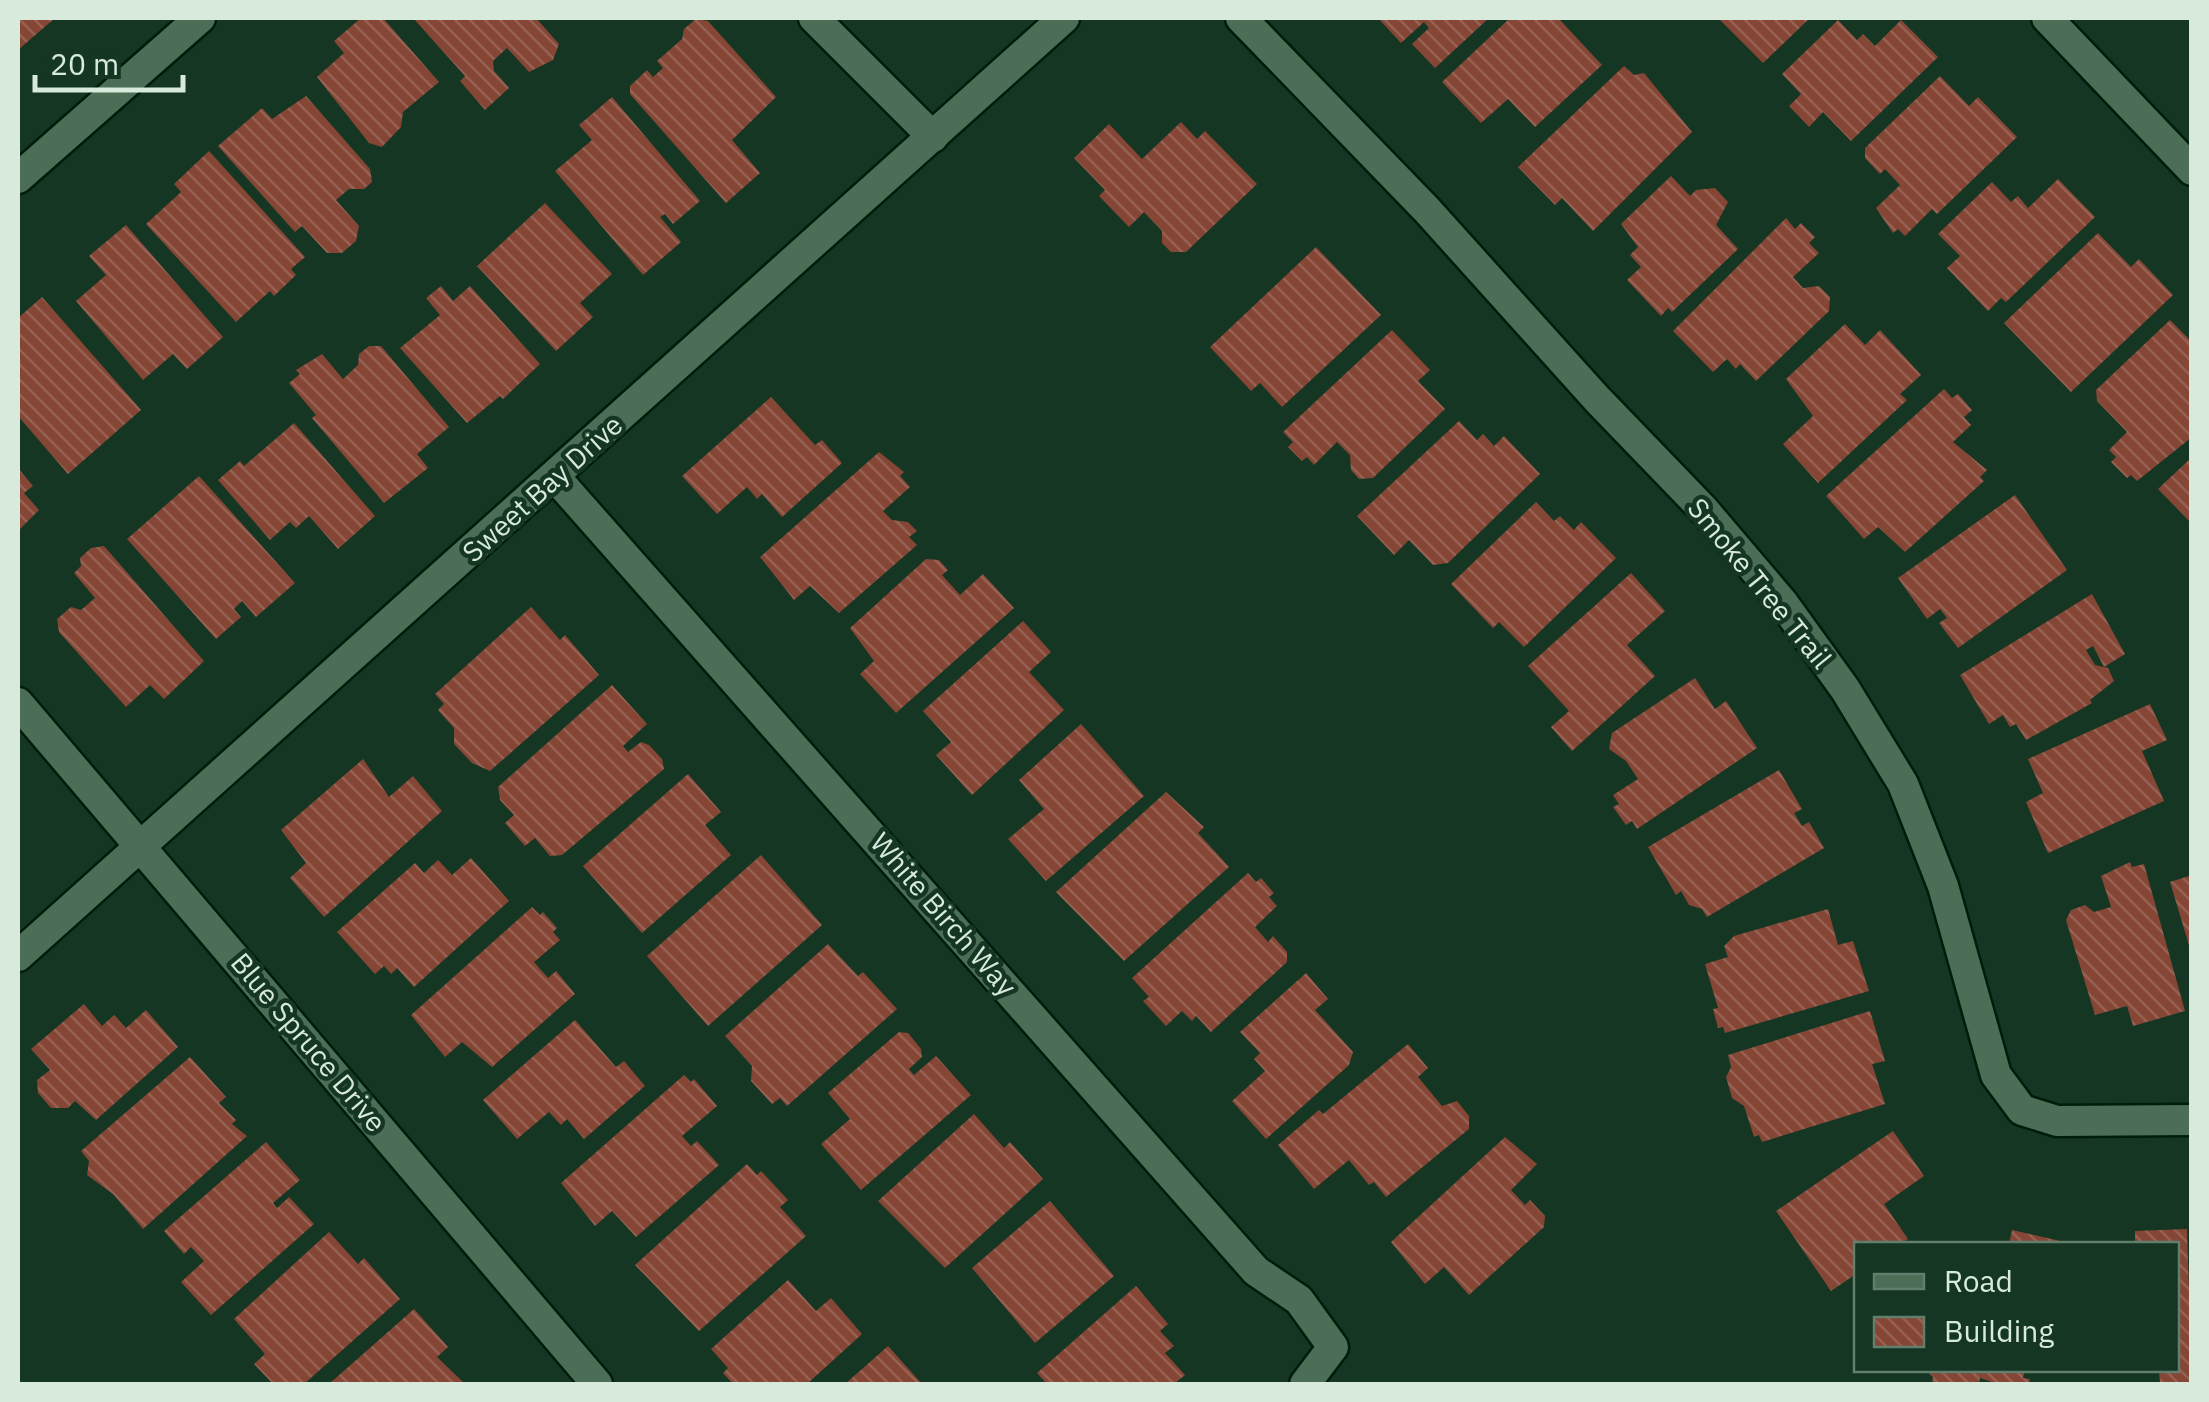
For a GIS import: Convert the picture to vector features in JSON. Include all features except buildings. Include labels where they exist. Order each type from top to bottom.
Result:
[{"type":"street","points":[[18,178],[200,18]]},
{"type":"street","points":[[814,18],[933,137]]},
{"type":"street","name":"Sweet Bay Drive","points":[[18,956],[1064,18]]},
{"type":"street","name":"Smoke Tree Trail","points":[[1241,18],[1427,210],[1597,399],[1704,510],[1783,602],[1846,689],[1903,784],[1943,886],[1996,1075],[2022,1110],[2057,1121],[2192,1120]]},
{"type":"street","points":[[2047,18],[2192,170]]},
{"type":"street","name":"White Birch Way","points":[[555,477],[1256,1271],[1299,1300],[1333,1347],[1305,1384]]},
{"type":"street","name":"Blue Spruce Drive","points":[[18,703],[597,1384]]}]
